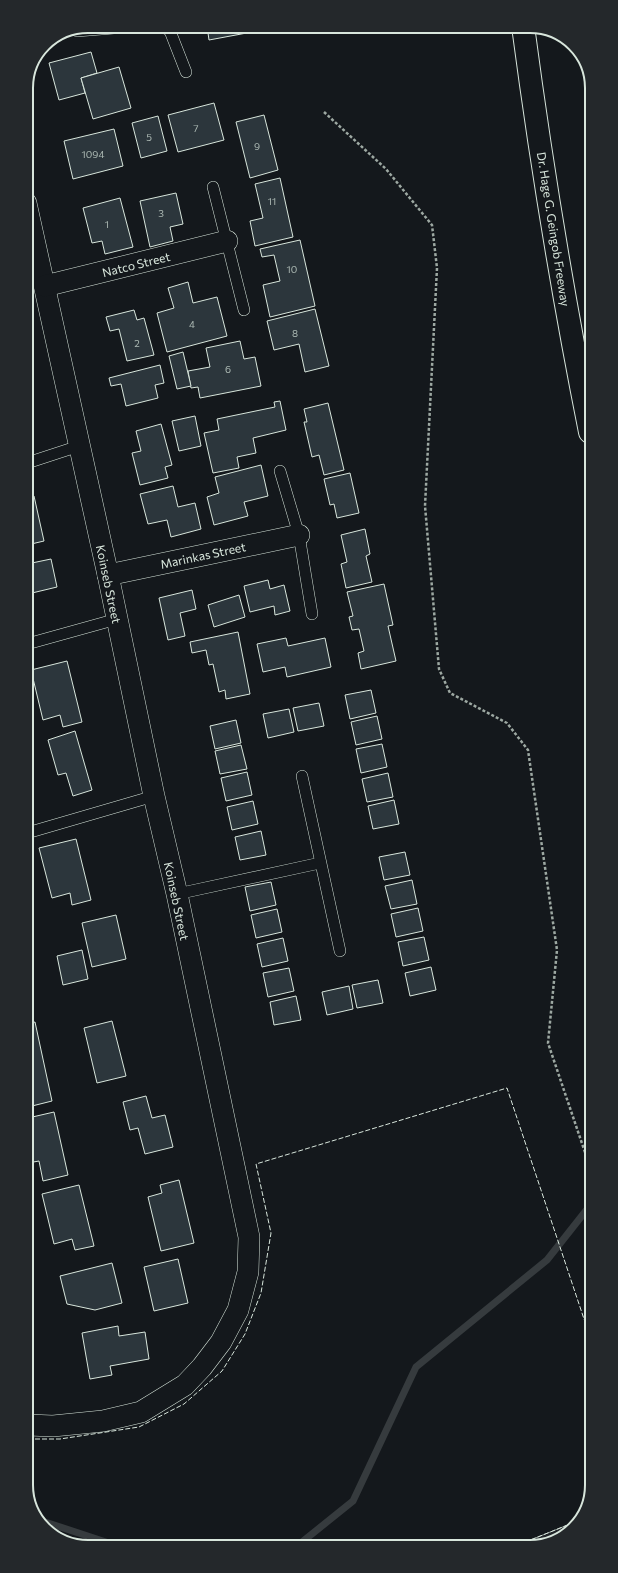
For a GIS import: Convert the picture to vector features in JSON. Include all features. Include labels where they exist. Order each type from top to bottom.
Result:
[{"type":"highway","name":"Dr. Hage G. Geingob Freeway","points":[[524,33],[533,101],[572,339],[585,406]]},
{"type":"street","name":"Natco Street","points":[[45,286],[227,241]]},
{"type":"street","name":"Koinseb Street","points":[[33,250],[45,286],[108,575],[154,796],[177,894],[249,1237],[248,1272],[238,1310],[221,1342],[202,1367],[185,1385],[141,1412],[103,1421],[53,1426],[33,1426]]},
{"type":"street","name":"Marinkas Street","points":[[108,575],[299,535]]},
{"type":"lane","points":[[171,33],[186,72]]},
{"type":"lane","points":[[213,187],[244,310]]},
{"type":"lane","points":[[33,460],[79,446]]},
{"type":"lane","points":[[280,472],[299,535],[312,614]]},
{"type":"lane","points":[[33,642],[117,619]]},
{"type":"lane","points":[[302,776],[340,951]]},
{"type":"lane","points":[[33,831],[154,796]]},
{"type":"lane","points":[[177,894],[320,863]]},
{"type":"path","points":[[324,112],[386,169],[432,225],[436,268],[425,506],[439,669],[450,694],[507,723],[528,750],[557,950],[548,1043],[585,1157]]},
{"type":"shaded area","points":[[568,1525],[548,1537],[530,1540]]},
{"type":"building","points":[[208,33],[247,33],[209,40]]},
{"type":"building","points":[[91,52],[97,73],[81,78],[85,93],[59,100],[49,63]]},
{"type":"building","points":[[119,67],[131,108],[93,119],[81,78]]},
{"type":"building","points":[[214,103],[224,140],[178,152],[168,115]]},
{"type":"building","points":[[264,115],[278,170],[250,178],[236,122]]},
{"type":"building","points":[[158,116],[167,151],[141,158],[132,123]]},
{"type":"building","points":[[114,129],[123,166],[73,179],[64,141]]},
{"type":"building","points":[[280,178],[293,237],[255,246],[250,221],[263,218],[255,184]]},
{"type":"building","points":[[176,193],[183,224],[170,227],[173,241],[150,247],[140,201]]},
{"type":"building","points":[[120,198],[133,247],[105,254],[102,241],[92,243],[83,208]]},
{"type":"building","points":[[300,240],[315,306],[270,317],[263,285],[280,281],[274,255],[262,257],[260,249]]},
{"type":"building","points":[[188,282],[193,303],[217,297],[227,336],[167,352],[157,313],[174,308],[168,288]]},
{"type":"building","points":[[315,309],[329,366],[305,372],[299,344],[274,350],[267,321]]},
{"type":"building","points":[[134,310],[137,320],[144,318],[154,355],[127,361],[119,329],[110,331],[106,317]]},
{"type":"building","points":[[240,341],[244,359],[255,357],[261,386],[200,398],[198,387],[191,388],[188,371],[210,367],[206,348]]},
{"type":"building","points":[[183,352],[191,386],[177,389],[169,356]]},
{"type":"building","points":[[160,365],[164,383],[155,385],[158,398],[126,406],[121,384],[111,386],[109,378]]},
{"type":"building","points":[[280,401],[286,430],[253,438],[256,453],[237,457],[239,468],[213,473],[204,433],[219,430],[217,419],[275,407],[274,402]]},
{"type":"building","points":[[328,403],[344,470],[324,475],[319,455],[312,457],[304,422],[307,422],[304,409]]},
{"type":"building","points":[[195,416],[201,446],[179,451],[172,421]]},
{"type":"building","points":[[161,424],[172,465],[165,467],[168,478],[140,485],[132,453],[141,451],[136,431]]},
{"type":"building","points":[[261,465],[268,496],[244,502],[248,516],[214,525],[207,497],[219,493],[215,477]]},
{"type":"building","points":[[350,473],[359,513],[337,518],[334,504],[330,505],[324,479]]},
{"type":"building","points":[[173,486],[178,507],[195,503],[201,529],[171,537],[167,520],[148,524],[140,494]]},
{"type":"building","points":[[33,496],[44,541],[33,544]]},
{"type":"building","points":[[365,529],[370,554],[366,556],[372,582],[346,588],[341,564],[347,562],[341,535]]},
{"type":"building","points":[[51,559],[57,587],[33,593],[33,563]]},
{"type":"building","points":[[268,580],[270,589],[284,585],[290,611],[275,615],[274,606],[250,612],[244,586]]},
{"type":"building","points":[[384,584],[393,625],[388,626],[396,661],[361,669],[358,653],[364,651],[359,629],[352,630],[349,617],[353,616],[347,592]]},
{"type":"building","points":[[192,590],[196,609],[180,613],[185,636],[168,640],[159,598]]},
{"type":"building","points":[[239,595],[245,617],[214,627],[208,605]]},
{"type":"building","points":[[238,632],[250,694],[226,699],[225,690],[219,692],[213,664],[209,665],[206,650],[192,653],[190,642]]},
{"type":"building","points":[[286,638],[288,646],[325,638],[331,667],[287,677],[285,667],[263,672],[257,644]]},
{"type":"building","points":[[67,661],[82,722],[63,727],[60,715],[43,720],[33,678],[33,670]]},
{"type":"building","points":[[371,690],[376,713],[350,719],[345,695]]},
{"type":"building","points":[[319,703],[324,726],[298,731],[293,708]]},
{"type":"building","points":[[289,709],[294,732],[268,738],[263,714]]},
{"type":"building","points":[[377,716],[382,739],[356,745],[351,722]]},
{"type":"building","points":[[236,720],[241,743],[215,749],[210,726]]},
{"type":"building","points":[[75,731],[92,790],[73,796],[66,773],[58,775],[48,740]]},
{"type":"building","points":[[382,744],[387,767],[361,773],[356,749]]},
{"type":"building","points":[[241,745],[247,769],[220,774],[215,751]]},
{"type":"building","points":[[247,772],[252,795],[226,801],[221,778]]},
{"type":"building","points":[[388,773],[393,797],[367,802],[362,779]]},
{"type":"building","points":[[394,800],[399,824],[373,829],[368,806]]},
{"type":"building","points":[[253,801],[258,824],[232,830],[227,807]]},
{"type":"building","points":[[261,831],[266,855],[240,860],[235,837]]},
{"type":"building","points":[[76,839],[91,900],[72,905],[70,893],[52,898],[39,848]]},
{"type":"building","points":[[405,852],[410,875],[384,880],[379,857]]},
{"type":"building","points":[[412,880],[417,904],[391,909],[385,886]]},
{"type":"building","points":[[271,882],[276,905],[250,911],[245,887]]},
{"type":"building","points":[[418,908],[423,931],[396,937],[391,914]]},
{"type":"building","points":[[277,909],[282,932],[256,938],[251,915]]},
{"type":"building","points":[[116,915],[126,959],[92,967],[82,923]]},
{"type":"building","points":[[424,937],[429,960],[403,966],[398,942]]},
{"type":"building","points":[[283,938],[288,961],[262,967],[257,944]]},
{"type":"building","points":[[82,950],[88,979],[63,985],[57,956]]},
{"type":"building","points":[[431,967],[436,990],[410,996],[405,973]]},
{"type":"building","points":[[289,968],[294,991],[268,997],[263,973]]},
{"type":"building","points":[[378,980],[383,1003],[357,1008],[352,985]]},
{"type":"building","points":[[349,986],[353,1009],[327,1015],[322,992]]},
{"type":"building","points":[[296,996],[301,1020],[274,1025],[270,1002]]},
{"type":"building","points":[[112,1021],[126,1076],[97,1083],[84,1028]]},
{"type":"building","points":[[33,1022],[35,1022],[52,1101],[33,1106]]},
{"type":"building","points":[[146,1096],[152,1118],[165,1115],[173,1147],[145,1154],[138,1128],[130,1130],[123,1102]]},
{"type":"building","points":[[54,1112],[68,1175],[43,1181],[39,1161],[33,1162],[33,1117]]},
{"type":"building","points":[[179,1180],[194,1243],[161,1251],[148,1197],[162,1193],[160,1185]]},
{"type":"building","points":[[79,1185],[94,1246],[75,1250],[72,1239],[54,1244],[42,1194]]},
{"type":"building","points":[[178,1259],[188,1303],[154,1311],[144,1267]]},
{"type":"building","points":[[112,1263],[122,1303],[95,1310],[67,1304],[60,1276]]},
{"type":"building","points":[[118,1326],[119,1336],[145,1332],[149,1359],[110,1366],[112,1375],[90,1379],[82,1333]]},
{"type":"waterway","points":[[304,1540],[353,1501],[416,1367],[547,1260],[585,1212]]},
{"type":"waterway","points":[[48,1523],[100,1540]]},
{"type":"fence","points":[[33,1439],[60,1439],[139,1427],[184,1404],[222,1371],[245,1334],[261,1293],[271,1233],[256,1164],[507,1088],[585,1322]]},
{"type":"fence","points":[[530,1540],[568,1525]]}]
